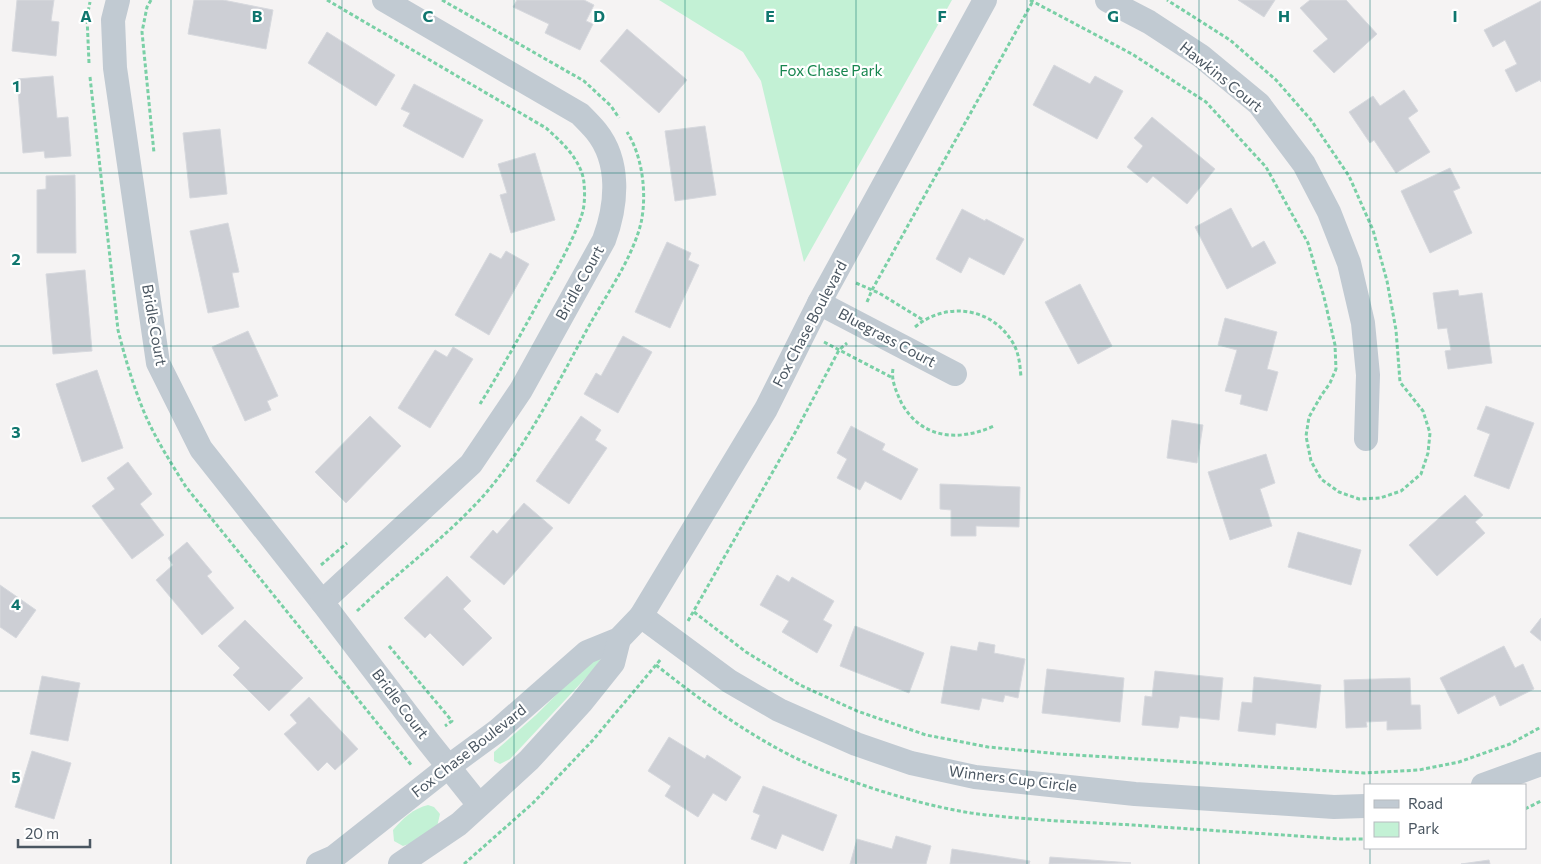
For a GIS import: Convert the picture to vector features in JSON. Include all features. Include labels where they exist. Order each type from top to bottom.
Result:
[{"type":"street","name":"Bridle Court","points":[[118,0],[113,20],[115,68],[158,363],[201,449],[479,805]]},
{"type":"street","name":"Bridle Court","points":[[322,602],[472,464],[521,390],[604,240],[612,219],[615,196],[614,176],[608,152],[597,132],[580,114],[384,0]]},
{"type":"street","name":"Fox Chase Boulevard","points":[[331,862],[448,767],[497,731],[587,652],[619,639],[641,616],[766,409],[820,303],[985,0]]},
{"type":"street","name":"Hawkins Court","points":[[1107,0],[1149,22],[1201,56],[1259,104],[1304,164],[1329,212],[1349,263],[1363,322],[1368,375],[1366,439]]},
{"type":"street","name":"Bluegrass Court","points":[[820,303],[955,374]]},
{"type":"street","name":"Winners Cup Circle","points":[[641,616],[728,681],[779,710],[856,744],[911,763],[975,777],[1135,794],[1334,807],[1364,806]]},
{"type":"street","name":"Fox Chase Boulevard","points":[[400,864],[459,824],[529,760],[581,703],[613,663],[619,639]]},
{"type":"street","points":[[1486,784],[1541,764]]},
{"type":"path","points":[[151,0],[147,7],[142,32],[154,158]]},
{"type":"path","points":[[327,0],[546,128],[563,143],[577,163],[584,181],[582,216],[569,246],[478,408]]},
{"type":"path","points":[[442,0],[584,81],[611,106],[621,122]]},
{"type":"path","points":[[464,864],[533,803],[594,740],[665,654],[694,612],[796,431],[839,350],[847,342],[859,323],[872,290],[1032,0],[1132,54],[1206,102],[1266,167],[1308,243],[1324,297],[1334,346],[1336,369],[1330,383],[1320,396],[1309,417],[1306,436],[1311,461],[1321,479],[1339,492],[1360,499],[1380,498],[1401,491],[1421,474],[1428,453],[1430,433],[1423,411],[1400,382],[1396,330],[1387,281],[1373,230],[1349,176],[1311,120],[1276,80],[1230,40],[1167,0]]},
{"type":"path","points":[[354,614],[449,532],[502,473],[535,425],[629,256],[641,223],[643,198],[640,167],[631,137],[626,130]]},
{"type":"path","points":[[856,283],[872,290],[923,320]]},
{"type":"path","points":[[823,342],[891,377]]},
{"type":"path","points":[[315,558],[321,565],[351,540]]},
{"type":"path","points":[[694,612],[746,652],[800,685],[857,711],[926,735],[988,747],[1060,754],[1364,773],[1419,770],[1459,762],[1510,744],[1541,727]]},
{"type":"path","points":[[1526,809],[1541,802]]},
{"type":"green space","name":"Fox Chase Park","points":[[659,0],[952,0],[804,262],[761,81],[743,52]]},
{"type":"green space","points":[[596,655],[602,657],[595,668],[510,759],[500,764],[494,761],[494,752],[536,715]]},
{"type":"green space","points":[[428,805],[434,807],[440,814],[437,827],[418,841],[403,846],[394,841],[393,830],[400,822],[413,811]]},
{"type":"building","points":[[17,0],[54,0],[51,21],[59,22],[56,56],[12,51]]},
{"type":"building","points":[[194,0],[223,0],[273,10],[266,49],[188,34]]},
{"type":"building","points":[[517,0],[584,0],[594,5],[586,21],[593,24],[580,50],[545,33],[549,24],[513,7]]},
{"type":"building","points":[[1238,0],[1275,0],[1264,17]]},
{"type":"building","points":[[1310,0],[1346,0],[1377,34],[1334,73],[1313,51],[1328,39],[1300,8]]},
{"type":"building","points":[[1541,1],[1541,82],[1540,80],[1516,92],[1505,70],[1517,64],[1505,40],[1493,47],[1484,30]]},
{"type":"building","points":[[627,29],[687,80],[659,113],[600,61]]},
{"type":"building","points":[[327,32],[395,75],[376,106],[308,63]]},
{"type":"building","points":[[1054,65],[1090,84],[1095,76],[1123,91],[1097,139],[1033,105]]},
{"type":"building","points":[[53,76],[57,118],[68,117],[71,156],[45,158],[44,151],[23,153],[17,79]]},
{"type":"building","points":[[414,84],[483,120],[463,158],[403,126],[410,113],[401,109]]},
{"type":"building","points":[[1404,90],[1418,111],[1408,118],[1430,152],[1396,173],[1374,140],[1370,143],[1349,112],[1373,96],[1380,106]]},
{"type":"building","points":[[1152,117],[1215,169],[1187,204],[1153,176],[1147,183],[1127,167],[1143,146],[1134,138]]},
{"type":"building","points":[[705,126],[716,195],[675,201],[665,131]]},
{"type":"building","points":[[220,129],[227,194],[190,198],[183,133]]},
{"type":"building","points":[[535,153],[555,220],[511,233],[500,195],[507,193],[498,164]]},
{"type":"building","points":[[1450,168],[1460,188],[1453,191],[1472,233],[1430,253],[1401,191]]},
{"type":"building","points":[[75,175],[76,253],[37,253],[37,190],[46,189],[46,176]]},
{"type":"building","points":[[1231,208],[1252,248],[1264,241],[1276,263],[1227,289],[1195,227]]},
{"type":"building","points":[[962,209],[1024,239],[1004,275],[969,257],[961,273],[936,259]]},
{"type":"building","points":[[228,223],[239,272],[232,273],[239,307],[208,313],[190,231]]},
{"type":"building","points":[[667,242],[691,253],[688,260],[699,265],[670,328],[635,312]]},
{"type":"building","points":[[506,251],[529,264],[489,335],[455,315],[490,253],[501,259]]},
{"type":"building","points":[[85,270],[92,351],[53,354],[46,274]]},
{"type":"building","points":[[1080,284],[1112,346],[1078,364],[1045,302]]},
{"type":"building","points":[[1458,290],[1459,296],[1482,293],[1492,363],[1448,369],[1445,351],[1451,350],[1447,328],[1438,329],[1433,293]]},
{"type":"building","points":[[1225,318],[1277,332],[1267,369],[1278,372],[1267,411],[1240,404],[1242,395],[1225,391],[1237,350],[1218,345]]},
{"type":"building","points":[[248,331],[278,396],[267,401],[271,410],[245,421],[212,347]]},
{"type":"building","points":[[623,336],[652,352],[618,413],[584,394],[596,373],[601,376]]},
{"type":"building","points":[[453,347],[473,359],[430,428],[398,408],[435,350],[447,357]]},
{"type":"building","points":[[97,370],[123,448],[82,462],[56,384]]},
{"type":"building","points":[[1486,406],[1534,423],[1509,489],[1474,476],[1490,434],[1477,429]]},
{"type":"building","points":[[370,416],[401,446],[346,503],[315,472]]},
{"type":"building","points":[[581,416],[601,430],[595,440],[607,448],[569,504],[536,481]]},
{"type":"building","points":[[1172,420],[1203,425],[1197,463],[1167,458]]},
{"type":"building","points":[[851,426],[885,444],[882,450],[918,469],[901,500],[865,481],[860,490],[837,478],[847,459],[837,453]]},
{"type":"building","points":[[1266,454],[1275,483],[1260,489],[1272,526],[1230,540],[1208,472]]},
{"type":"building","points":[[128,462],[152,494],[140,504],[164,535],[132,559],[92,506],[115,489],[107,478]]},
{"type":"building","points":[[940,484],[1020,487],[1019,527],[976,526],[976,536],[951,536],[951,510],[940,509]]},
{"type":"building","points":[[1465,495],[1483,515],[1475,522],[1485,533],[1437,576],[1409,545]]},
{"type":"building","points":[[524,503],[553,528],[504,585],[470,557],[493,530],[497,534]]},
{"type":"building","points":[[1298,532],[1361,550],[1351,585],[1288,567]]},
{"type":"building","points":[[187,542],[212,572],[207,576],[234,608],[202,635],[156,580],[173,565],[168,558]]},
{"type":"building","points":[[777,575],[789,582],[792,577],[834,601],[823,620],[832,625],[817,653],[782,632],[789,621],[760,605]]},
{"type":"building","points":[[447,576],[471,601],[463,609],[492,638],[463,666],[430,633],[425,638],[404,618]]},
{"type":"building","points":[[0,585],[36,610],[16,638],[0,627]]},
{"type":"building","points":[[1541,618],[1541,641],[1530,632]]},
{"type":"building","points":[[245,620],[303,678],[269,711],[233,675],[240,668],[218,646]]},
{"type":"building","points":[[855,626],[924,653],[909,693],[840,666]]},
{"type":"building","points":[[979,642],[995,645],[994,653],[1025,659],[1018,698],[1005,695],[1003,702],[982,698],[979,710],[941,703],[951,646],[977,651]]},
{"type":"building","points":[[1504,646],[1515,668],[1523,664],[1534,689],[1500,706],[1495,695],[1458,714],[1440,678]]},
{"type":"building","points":[[1047,669],[1124,678],[1120,722],[1042,713]]},
{"type":"building","points":[[1155,671],[1223,678],[1219,720],[1180,716],[1178,728],[1142,725],[1145,696],[1152,697]]},
{"type":"building","points":[[42,676],[80,683],[68,741],[30,734]]},
{"type":"building","points":[[1254,677],[1321,685],[1316,728],[1276,723],[1275,735],[1238,731],[1242,702],[1252,703]]},
{"type":"building","points":[[1410,678],[1411,705],[1420,705],[1421,729],[1387,730],[1387,721],[1366,722],[1367,727],[1346,728],[1344,680]]},
{"type":"building","points":[[309,697],[358,749],[335,770],[327,762],[318,771],[284,734],[297,723],[290,715]]},
{"type":"building","points":[[669,737],[705,759],[707,755],[741,777],[726,801],[713,793],[698,817],[665,796],[671,786],[648,771]]},
{"type":"building","points":[[32,751],[71,763],[54,819],[15,807]]},
{"type":"building","points":[[763,786],[837,815],[823,851],[782,834],[776,849],[751,839],[760,815],[753,812]]},
{"type":"building","points":[[896,836],[931,846],[926,864],[850,864],[857,839],[892,849]]},
{"type":"building","points":[[952,849],[1030,861],[1029,864],[950,864]]},
{"type":"building","points":[[1050,857],[1131,863],[1049,864]]},
{"type":"building","points":[[1489,860],[1490,864],[1461,864]]}]
